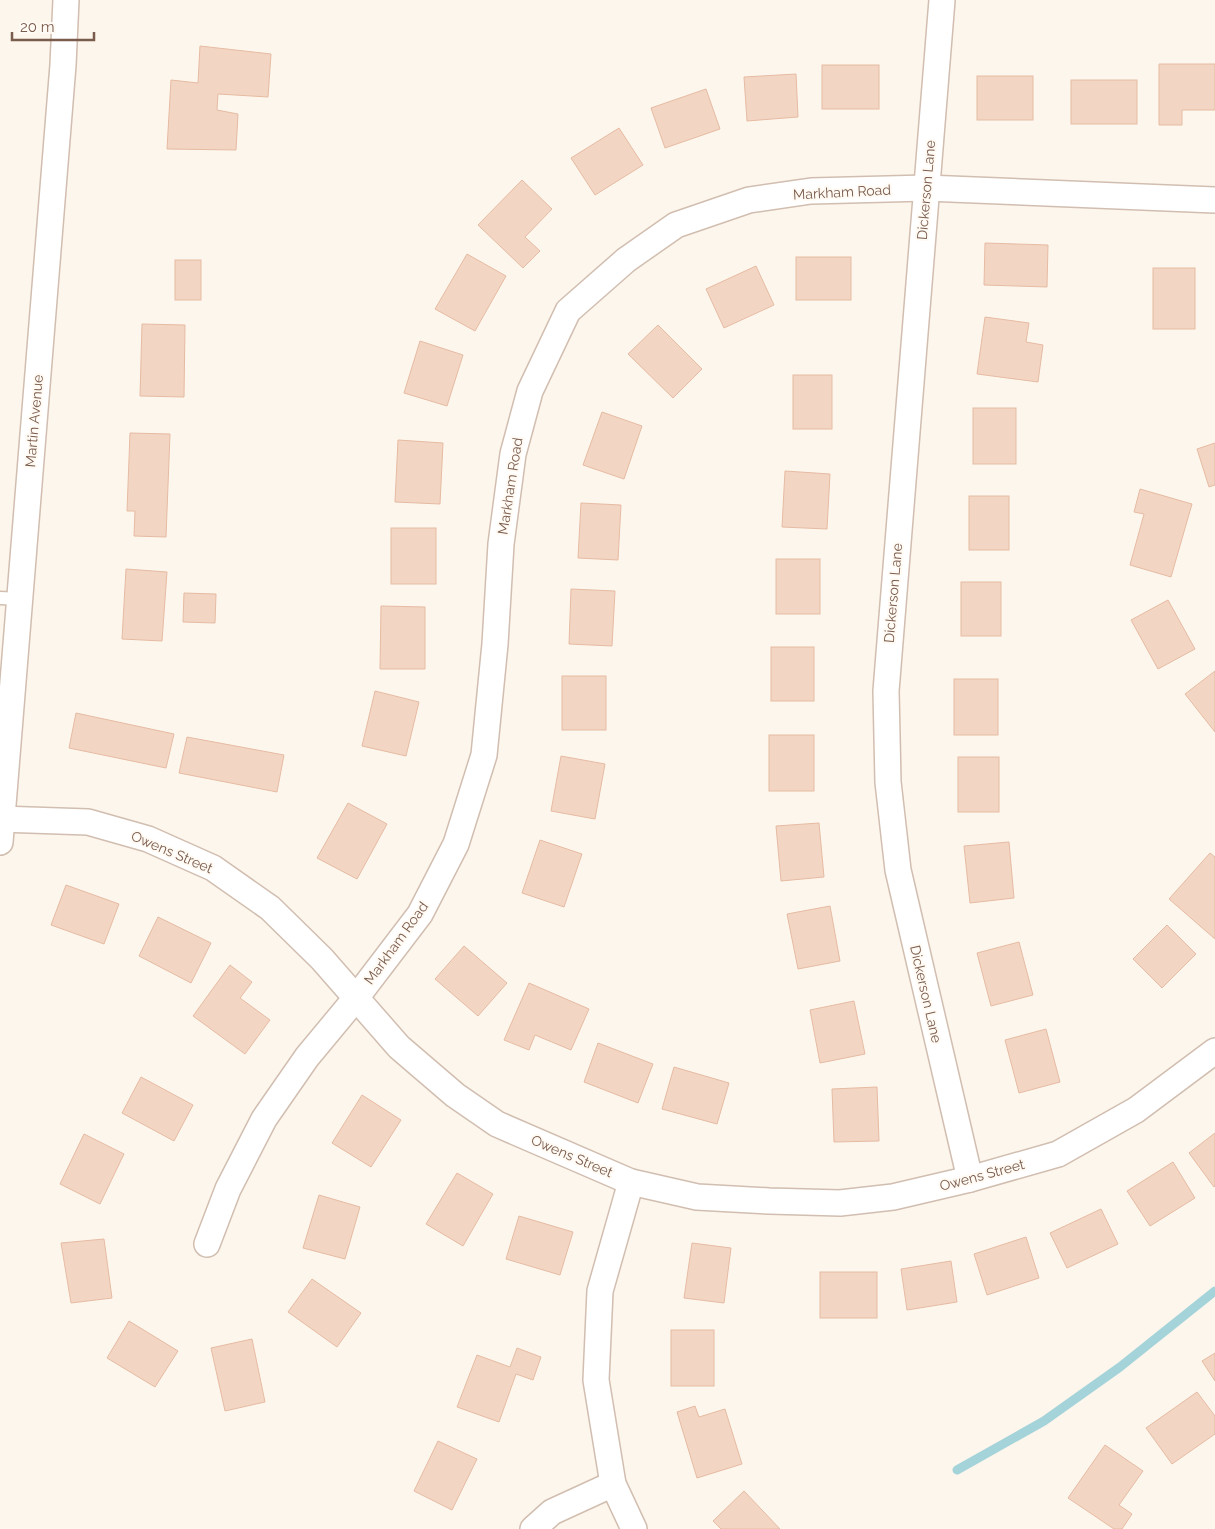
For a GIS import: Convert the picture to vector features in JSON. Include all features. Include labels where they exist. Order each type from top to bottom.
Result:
[{"type":"street","name":"Martin Avenue","points":[[1,827],[10,598],[63,64],[66,0]]},
{"type":"street","name":"Dickerson Lane","points":[[942,0],[886,691],[888,782],[898,870],[920,972],[970,1179]]},
{"type":"street","name":"Markham Road","points":[[207,1244],[228,1189],[264,1118],[307,1057],[356,998],[420,914],[456,844],[484,755],[495,644],[501,544],[513,454],[530,391],[568,311],[626,260],[676,224],[749,200],[811,191],[926,188],[1215,200]]},
{"type":"street","name":"Owens Street","points":[[1,827],[88,822],[148,838],[213,868],[270,908],[322,960],[399,1047],[455,1095],[497,1124],[632,1182],[697,1197],[840,1203],[893,1197],[970,1179],[1058,1154],[1136,1110],[1215,1051]]},
{"type":"street","points":[[632,1182],[600,1291],[596,1380],[613,1484],[634,1529]]},
{"type":"street","points":[[533,1529],[552,1512],[613,1484]]},
{"type":"building","points":[[200,46],[271,54],[268,97],[218,94],[217,110],[238,114],[236,150],[167,149],[171,80],[198,83]]},
{"type":"building","points":[[1159,64],[1215,64],[1215,110],[1182,110],[1182,125],[1159,125]]},
{"type":"building","points":[[822,65],[879,65],[879,109],[822,109]]},
{"type":"building","points":[[796,74],[798,117],[747,121],[744,77]]},
{"type":"building","points":[[977,76],[1033,76],[1033,120],[977,120]]},
{"type":"building","points":[[1071,80],[1137,80],[1137,124],[1071,124]]},
{"type":"building","points":[[706,89],[720,129],[665,148],[651,108]]},
{"type":"building","points":[[619,128],[643,165],[595,195],[571,158]]},
{"type":"building","points":[[522,180],[552,209],[525,237],[540,251],[523,268],[478,225]]},
{"type":"building","points":[[985,243],[1048,245],[1047,287],[984,285]]},
{"type":"building","points":[[467,254],[506,276],[475,331],[435,309]]},
{"type":"building","points":[[796,257],[851,257],[851,300],[796,300]]},
{"type":"building","points":[[175,260],[201,260],[201,300],[175,300]]},
{"type":"building","points":[[756,266],[774,305],[724,328],[706,289]]},
{"type":"building","points":[[1153,268],[1195,268],[1195,329],[1153,329]]},
{"type":"building","points":[[985,317],[1029,323],[1026,342],[1043,345],[1038,382],[977,374]]},
{"type":"building","points":[[142,324],[185,325],[184,397],[140,396]]},
{"type":"building","points":[[658,325],[702,369],[673,398],[628,354]]},
{"type":"building","points":[[420,341],[463,355],[447,406],[404,393]]},
{"type":"building","points":[[793,375],[832,375],[832,429],[793,429]]},
{"type":"building","points":[[973,408],[1016,408],[1016,464],[973,464]]},
{"type":"building","points":[[602,412],[642,426],[624,479],[583,465]]},
{"type":"building","points":[[130,433],[170,434],[166,537],[134,536],[135,511],[127,511]]},
{"type":"building","points":[[398,440],[443,443],[440,504],[395,502]]},
{"type":"building","points":[[1215,443],[1215,485],[1209,487],[1197,449]]},
{"type":"building","points":[[785,471],[830,474],[827,529],[782,527]]},
{"type":"building","points":[[1140,489],[1192,504],[1171,577],[1130,565],[1144,514],[1134,512]]},
{"type":"building","points":[[969,496],[1009,496],[1009,550],[969,550]]},
{"type":"building","points":[[581,503],[621,505],[618,560],[578,558]]},
{"type":"building","points":[[391,528],[436,528],[436,584],[391,584]]},
{"type":"building","points":[[776,559],[820,559],[820,614],[776,614]]},
{"type":"building","points":[[126,569],[167,572],[162,641],[122,639]]},
{"type":"building","points":[[961,582],[1001,582],[1001,636],[961,636]]},
{"type":"building","points":[[571,589],[615,591],[612,646],[569,644]]},
{"type":"building","points":[[184,593],[216,594],[215,623],[183,622]]},
{"type":"building","points":[[1168,600],[1195,649],[1158,669],[1131,620]]},
{"type":"building","points":[[381,606],[425,607],[425,669],[380,669]]},
{"type":"building","points":[[771,647],[814,647],[814,701],[771,701]]},
{"type":"building","points":[[1215,671],[1215,732],[1185,694]]},
{"type":"building","points":[[562,676],[606,676],[606,730],[562,730]]},
{"type":"building","points":[[954,679],[998,679],[998,735],[954,735]]},
{"type":"building","points":[[375,691],[419,702],[406,756],[362,746]]},
{"type":"building","points":[[76,713],[174,734],[166,768],[69,748]]},
{"type":"building","points":[[769,735],[814,735],[814,791],[769,791]]},
{"type":"building","points":[[187,737],[284,755],[277,792],[179,773]]},
{"type":"building","points":[[561,756],[605,764],[595,819],[551,811]]},
{"type":"building","points":[[958,757],[999,757],[999,812],[958,812]]},
{"type":"building","points":[[348,803],[387,824],[357,879],[317,858]]},
{"type":"building","points":[[819,823],[824,877],[781,881],[776,826]]},
{"type":"building","points":[[540,840],[582,854],[564,907],[522,893]]},
{"type":"building","points":[[1009,842],[1014,898],[970,903],[964,846]]},
{"type":"building","points":[[1210,853],[1215,857],[1215,939],[1169,899]]},
{"type":"building","points":[[66,885],[119,904],[104,944],[51,925]]},
{"type":"building","points":[[830,906],[840,961],[798,969],[787,914]]},
{"type":"building","points":[[158,917],[211,943],[191,983],[139,956]]},
{"type":"building","points":[[1167,925],[1196,954],[1162,988],[1133,959]]},
{"type":"building","points":[[1019,942],[1033,995],[991,1006],[977,953]]},
{"type":"building","points":[[464,946],[507,983],[478,1016],[435,979]]},
{"type":"building","points":[[230,965],[252,982],[240,998],[270,1020],[245,1054],[193,1016]]},
{"type":"building","points":[[529,983],[589,1009],[571,1050],[535,1035],[529,1050],[504,1040]]},
{"type":"building","points":[[854,1001],[865,1054],[820,1063],[810,1010]]},
{"type":"building","points":[[1046,1029],[1060,1082],[1019,1093],[1005,1040]]},
{"type":"building","points":[[598,1043],[653,1064],[638,1103],[584,1082]]},
{"type":"building","points":[[674,1067],[729,1083],[717,1124],[662,1109]]},
{"type":"building","points":[[141,1077],[193,1105],[174,1141],[122,1113]]},
{"type":"building","points":[[877,1087],[879,1141],[834,1142],[832,1089]]},
{"type":"building","points":[[362,1095],[401,1120],[371,1167],[332,1143]]},
{"type":"building","points":[[1215,1133],[1215,1186],[1214,1187],[1189,1153]]},
{"type":"building","points":[[84,1134],[124,1154],[100,1204],[60,1184]]},
{"type":"building","points":[[1173,1162],[1195,1198],[1150,1226],[1127,1191]]},
{"type":"building","points":[[457,1173],[493,1194],[463,1246],[426,1224]]},
{"type":"building","points":[[319,1195],[360,1207],[345,1259],[303,1248]]},
{"type":"building","points":[[1101,1209],[1118,1244],[1067,1268],[1050,1233]]},
{"type":"building","points":[[519,1216],[573,1232],[560,1275],[506,1259]]},
{"type":"building","points":[[1026,1237],[1039,1278],[987,1295],[974,1254]]},
{"type":"building","points":[[104,1239],[112,1298],[71,1303],[61,1243]]},
{"type":"building","points":[[692,1243],[731,1248],[724,1303],[684,1298]]},
{"type":"building","points":[[951,1261],[957,1302],[907,1310],[901,1269]]},
{"type":"building","points":[[820,1272],[877,1272],[877,1318],[820,1318]]},
{"type":"building","points":[[312,1279],[361,1313],[337,1347],[288,1312]]},
{"type":"building","points":[[129,1321],[178,1351],[155,1387],[107,1358]]},
{"type":"building","points":[[671,1330],[714,1330],[714,1386],[671,1386]]},
{"type":"building","points":[[252,1339],[265,1402],[225,1411],[211,1348]]},
{"type":"building","points":[[517,1348],[541,1357],[533,1380],[516,1374],[499,1422],[457,1407],[477,1355],[510,1367]]},
{"type":"building","points":[[1215,1353],[1215,1381],[1202,1361]]},
{"type":"building","points":[[1197,1392],[1215,1416],[1215,1434],[1172,1464],[1146,1428]]},
{"type":"building","points":[[695,1406],[699,1417],[725,1409],[742,1464],[697,1478],[677,1412]]},
{"type":"building","points":[[438,1441],[477,1459],[452,1510],[414,1491]]},
{"type":"building","points":[[1105,1445],[1143,1471],[1119,1505],[1132,1514],[1122,1529],[1114,1529],[1068,1498]]},
{"type":"building","points":[[744,1491],[780,1529],[721,1529],[713,1521]]},
{"type":"waterway","points":[[957,1470],[1044,1421],[1120,1367],[1215,1291]]}]
